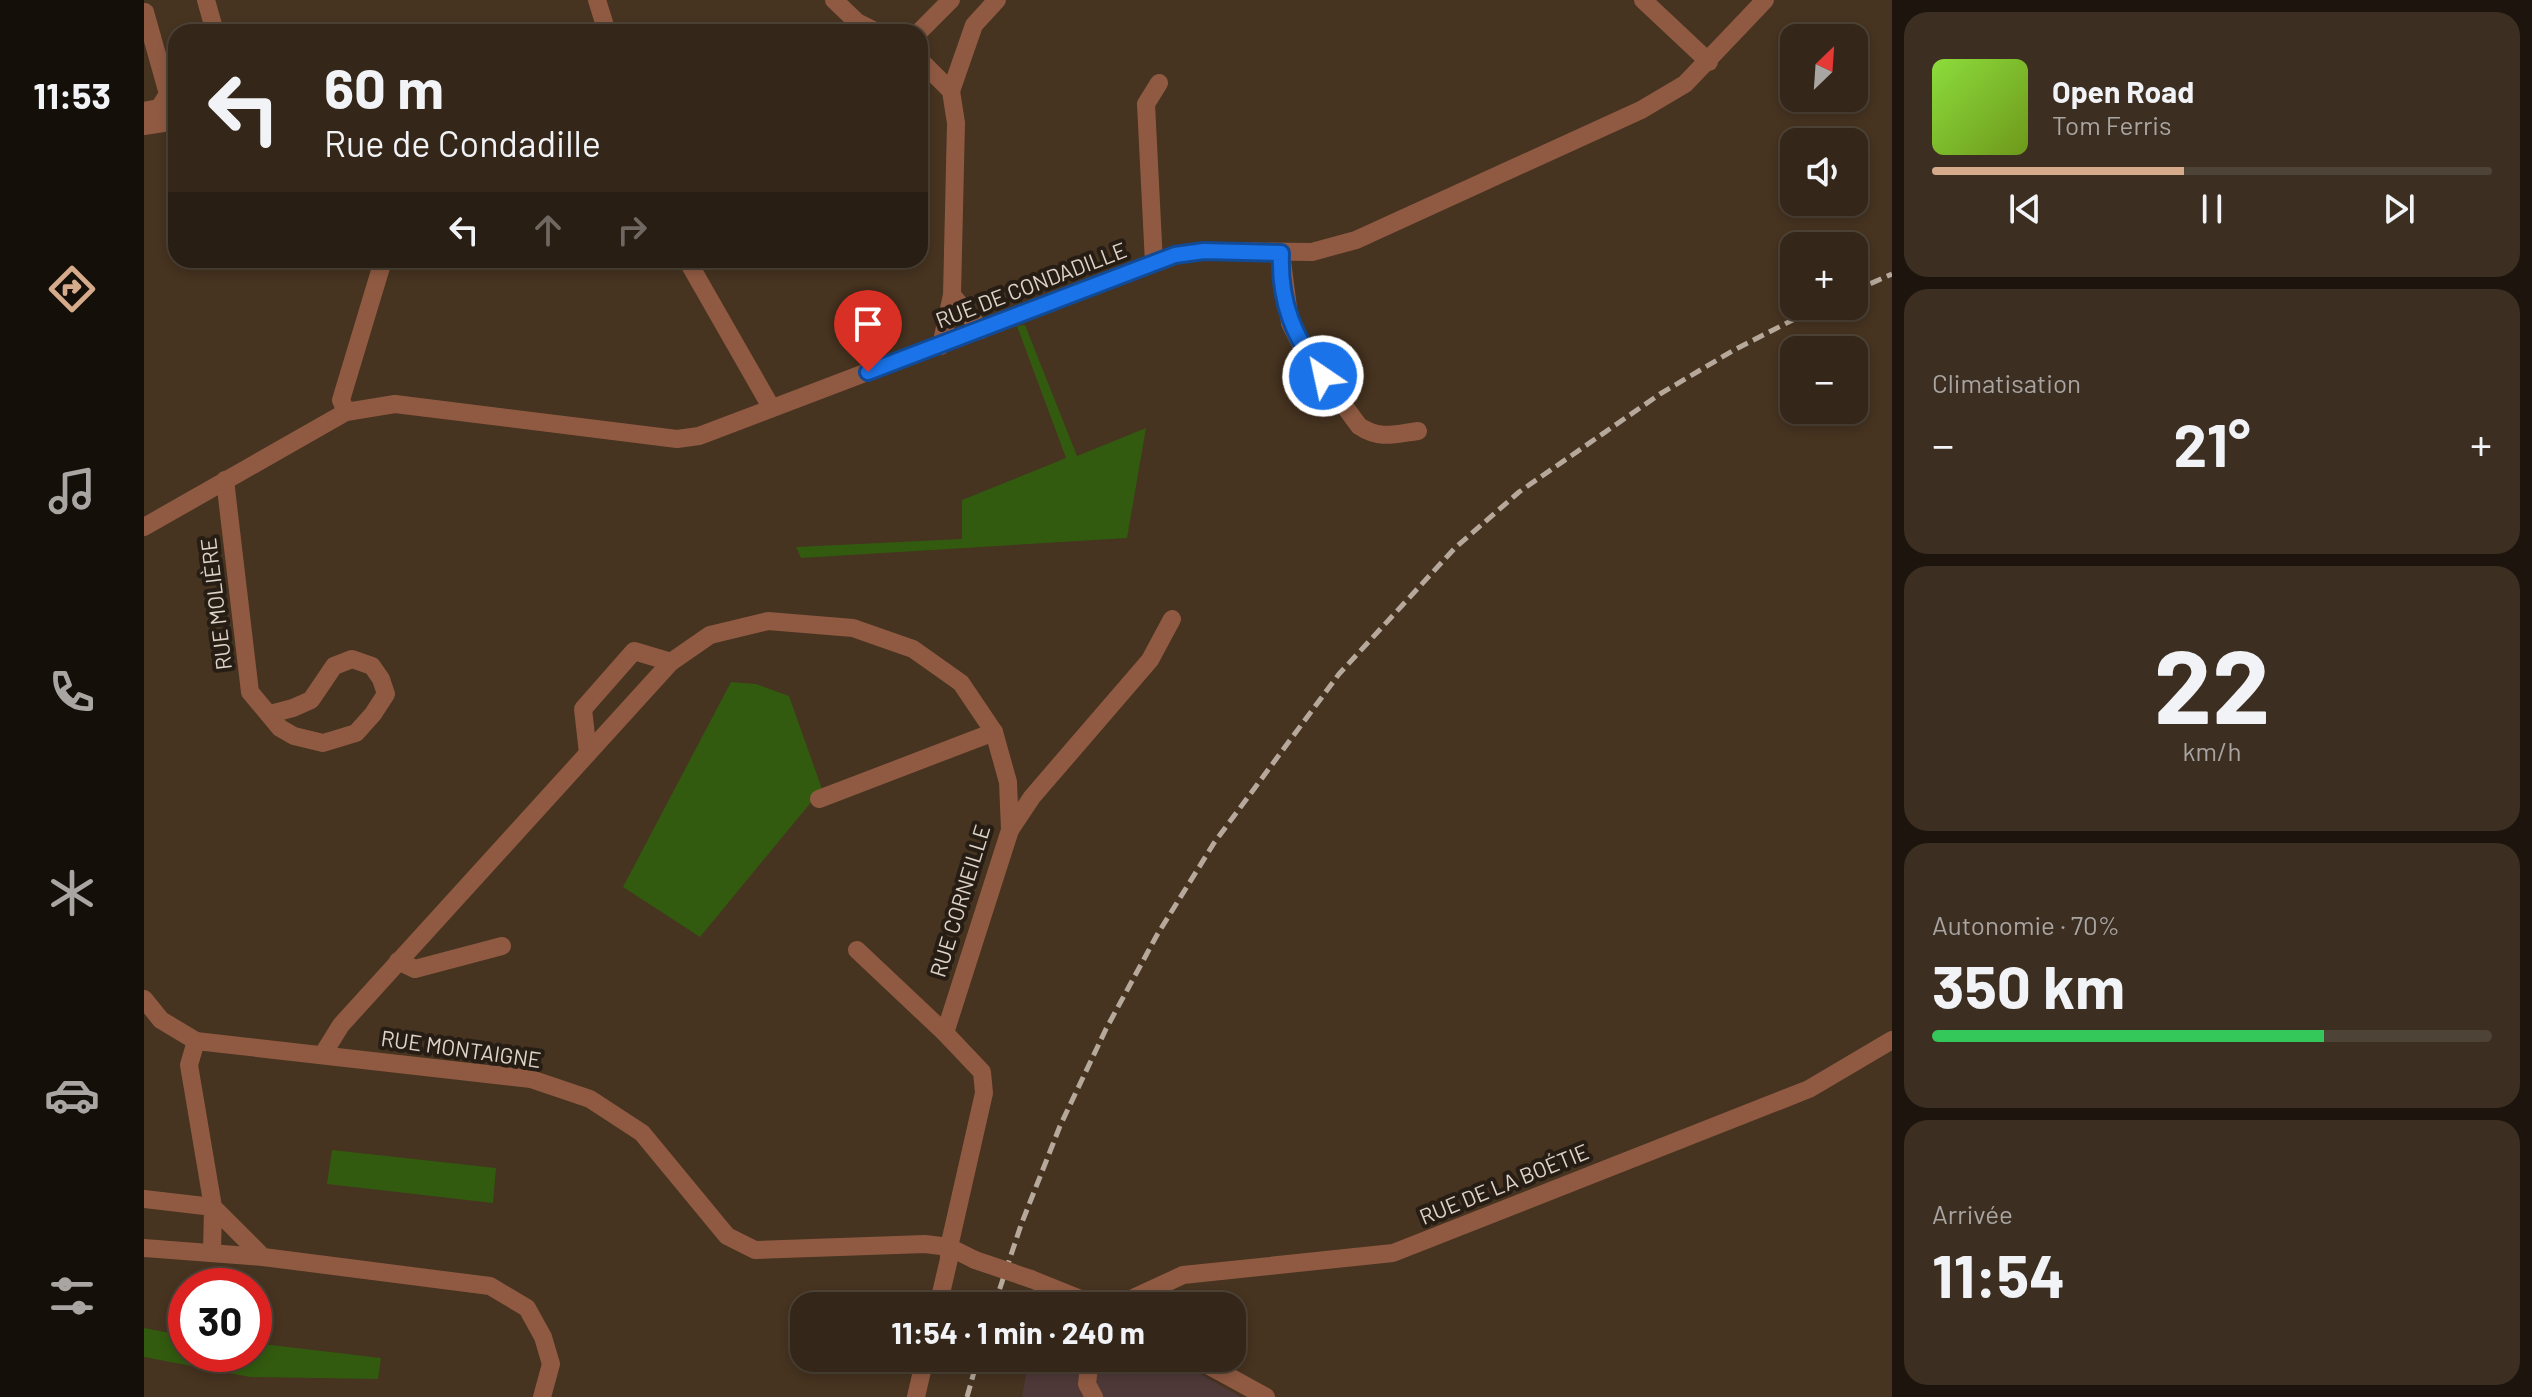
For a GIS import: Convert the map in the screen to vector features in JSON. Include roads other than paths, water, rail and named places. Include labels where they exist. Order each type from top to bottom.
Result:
[{"type":"street","points":[[206,0],[213,24]]},
{"type":"street","points":[[597,0],[604,24]]},
{"type":"street","points":[[834,0],[861,24]]},
{"type":"street","points":[[927,24],[951,0]]},
{"type":"street","points":[[941,346],[952,295],[956,123],[951,91],[974,25],[997,0]]},
{"type":"street","points":[[1643,0],[1709,62]]},
{"type":"street","name":"RUE DE CONDADILLE","points":[[144,527],[346,412],[395,404],[677,439],[699,436],[1175,255],[1204,251],[1312,252],[1356,240],[1641,110],[1685,84],[1765,0]]},
{"type":"street","points":[[144,111],[159,108],[168,94],[145,12]]},
{"type":"street","points":[[928,68],[951,91]]},
{"type":"street","points":[[1154,263],[1146,104],[1159,83]]},
{"type":"street","points":[[144,126],[168,122]]},
{"type":"street","points":[[1281,253],[1290,323],[1304,351],[1359,426],[1371,434],[1418,431]]},
{"type":"street","points":[[346,412],[341,400],[381,268]]},
{"type":"street","points":[[692,268],[771,407]]},
{"type":"street","points":[[952,295],[981,330]]},
{"type":"street","name":"RUE MOLIÈRE","points":[[225,480],[250,692],[280,728],[294,736],[323,743],[356,733],[386,694],[372,666],[352,659],[334,666],[311,700],[270,714]]},
{"type":"street","points":[[1010,830],[1032,797],[1150,660],[1172,619]]},
{"type":"street","name":"RUE CORNEILLE","points":[[323,1054],[341,1025],[671,662],[710,635],[768,621],[853,628],[913,649],[961,683],[994,732],[1008,782],[1010,830],[945,1033]]},
{"type":"street","points":[[588,753],[583,709],[634,651],[671,662]]},
{"type":"street","points":[[819,799],[994,732]]},
{"type":"street","points":[[398,961],[415,969],[502,946]]},
{"type":"street","points":[[857,950],[982,1072],[984,1093],[941,1292]]},
{"type":"street","name":"RUE MONTAIGNE","points":[[144,999],[152,1024],[196,1041],[531,1079],[590,1099],[642,1133],[727,1236],[755,1250],[925,1244],[949,1247],[975,1260],[1063,1292]]},
{"type":"street","name":"RUE DE LA BOÉTIE","points":[[1146,1292],[1183,1275],[1393,1253],[1809,1089],[1892,1040]]},
{"type":"street","points":[[196,1041],[189,1065],[213,1207],[212,1253]]},
{"type":"street","points":[[144,1199],[213,1207],[263,1257]]},
{"type":"street","points":[[144,1248],[263,1257],[490,1286],[527,1308],[543,1337],[551,1364],[542,1397]]},
{"type":"street","points":[[916,1397],[922,1372]]},
{"type":"street","points":[[1085,1393],[1088,1372]]},
{"type":"street","points":[[1220,1372],[1266,1397]]},
{"type":"railway","points":[[1868,285],[1892,274]]},
{"type":"railway","points":[[999,1292],[1060,1126],[1106,1029],[1157,935],[1214,843],[1339,674],[1455,548],[1519,492],[1660,394],[1793,320]]},
{"type":"railway","points":[[967,1397],[974,1372]]}]
